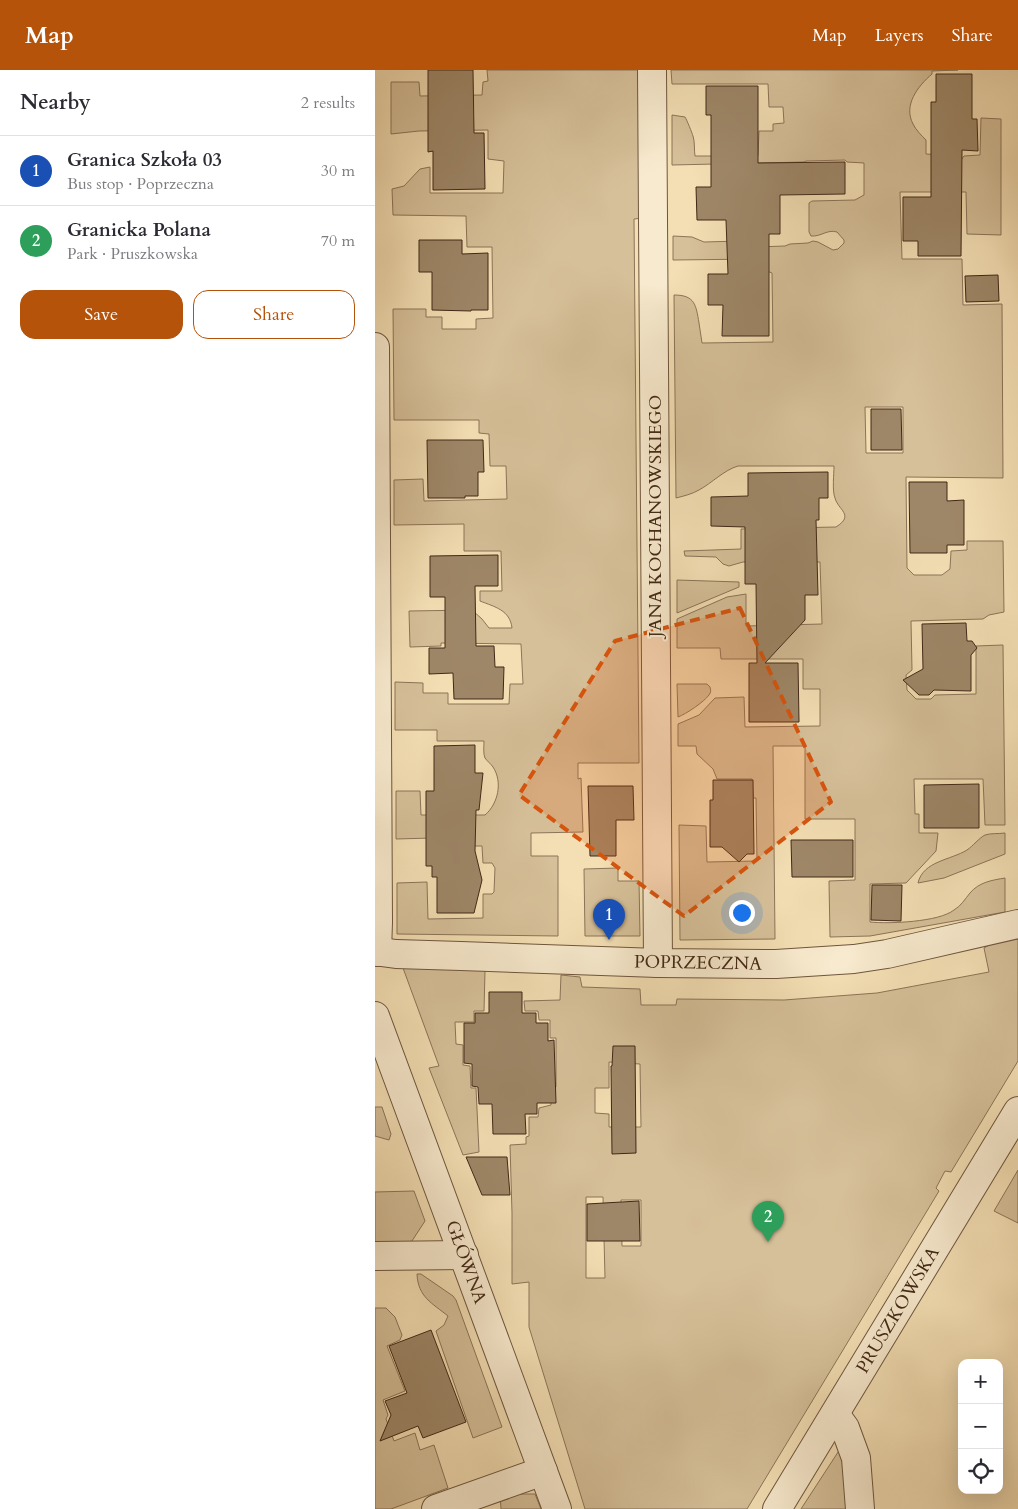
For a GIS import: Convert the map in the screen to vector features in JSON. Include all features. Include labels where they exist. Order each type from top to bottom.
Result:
[{"type":"street","name":"JANA KOCHANOWSKIEGO","points":[[652,70],[658,963]]},
{"type":"street","points":[[375,347],[378,635],[378,922],[376,952]]},
{"type":"street","name":"POPRZECZNA","points":[[376,952],[658,963],[777,964],[854,959],[887,954],[1018,924]]},
{"type":"street","name":"GŁÓWNA","points":[[375,1016],[557,1509]]},
{"type":"street","name":"PRUSZKOWSKA","points":[[777,1509],[1018,1111]]},
{"type":"street","points":[[375,1256],[464,1255]]},
{"type":"street","points":[[835,1414],[845,1428],[856,1458],[860,1509]]},
{"type":"street","points":[[436,1509],[543,1471]]},
{"type":"highlighted area","points":[[740,608],[831,802],[684,916],[519,795],[615,641]]},
{"type":"shaded area","points":[[487,70],[642,70],[643,218],[634,219],[639,763],[578,763],[578,779],[581,778],[583,832],[531,833],[531,856],[558,856],[558,936],[397,934],[397,883],[427,882],[428,919],[483,918],[483,894],[492,894],[494,892],[495,868],[492,863],[483,863],[482,846],[433,846],[432,838],[396,839],[396,791],[420,791],[421,815],[485,815],[496,799],[498,779],[493,767],[484,756],[484,741],[437,741],[437,730],[395,730],[395,682],[423,683],[423,693],[448,693],[448,704],[509,704],[510,684],[523,684],[521,644],[441,643],[441,646],[410,647],[409,611],[472,610],[489,628],[512,628],[511,622],[505,613],[496,607],[480,601],[480,591],[502,591],[501,551],[464,551],[464,524],[394,525],[394,480],[423,479],[424,501],[507,499],[506,466],[490,466],[489,434],[479,433],[479,420],[394,420],[393,309],[426,309],[426,317],[442,317],[442,329],[476,329],[476,319],[493,318],[492,247],[467,247],[466,216],[393,215],[392,189],[404,186],[420,169],[430,167],[430,193],[503,193],[504,161],[488,159],[488,130],[419,131],[391,134],[391,82],[419,82],[420,96],[482,95],[483,82],[488,81]]},
{"type":"shaded area","points":[[671,70],[958,70],[932,71],[932,74],[913,96],[910,117],[917,130],[926,140],[926,154],[943,155],[961,160],[964,156],[980,155],[981,118],[1001,119],[1001,235],[967,234],[966,192],[900,192],[902,259],[962,259],[963,305],[1002,304],[1003,478],[906,477],[907,568],[914,575],[942,575],[950,569],[951,551],[967,550],[967,541],[1003,541],[1004,612],[989,615],[983,619],[911,621],[912,670],[906,675],[907,690],[916,699],[931,699],[935,695],[976,694],[976,646],[1003,645],[1005,825],[985,825],[983,779],[914,779],[915,814],[919,814],[919,833],[938,833],[936,851],[906,883],[870,884],[870,922],[889,923],[926,920],[947,914],[963,902],[978,886],[986,882],[1005,878],[1005,912],[870,936],[830,937],[829,881],[855,880],[855,819],[805,819],[805,746],[773,746],[775,939],[680,940],[679,825],[706,826],[707,862],[757,861],[756,798],[753,798],[752,779],[717,779],[713,769],[697,754],[696,746],[678,746],[678,724],[699,715],[715,698],[744,697],[745,727],[820,726],[820,689],[803,689],[803,659],[721,659],[720,648],[677,648],[677,619],[727,597],[746,594],[746,626],[822,624],[820,562],[743,562],[729,566],[723,564],[716,557],[685,556],[684,551],[741,549],[741,529],[836,527],[842,523],[845,516],[834,495],[834,466],[738,466],[728,470],[704,487],[688,495],[676,498],[674,295],[681,295],[693,302],[697,311],[702,343],[773,342],[772,273],[767,271],[758,259],[673,260],[673,236],[692,237],[704,242],[740,241],[756,247],[785,246],[813,241],[833,250],[838,249],[844,243],[844,240],[837,232],[833,231],[811,236],[809,232],[809,203],[812,201],[855,200],[864,195],[864,163],[847,162],[845,160],[672,165],[672,115],[685,117],[694,138],[695,156],[758,156],[759,131],[773,131],[773,124],[784,123],[783,107],[769,107],[768,84],[672,84]],"holes":[[[865,407],[903,407],[903,453],[866,453]]]},
{"type":"shaded area","points":[[677,580],[739,582],[739,587],[677,613]]},
{"type":"shaded area","points":[[677,684],[707,684],[710,687],[710,692],[707,698],[678,717]]},
{"type":"shaded area","points":[[1005,833],[1005,854],[944,878],[918,883],[921,876],[931,866],[967,850],[985,835]]},
{"type":"shaded area","points":[[618,868],[618,881],[639,881],[640,936],[585,936],[584,869]]},
{"type":"shaded area","points":[[1018,933],[1018,1061],[951,1172],[945,1171],[936,1188],[939,1191],[747,1509],[585,1509],[529,1327],[529,1282],[512,1284],[510,1145],[526,1144],[526,1137],[529,1136],[529,1117],[538,1117],[539,1108],[551,1105],[551,1088],[556,1087],[556,1038],[550,1038],[550,1020],[539,1020],[538,1011],[525,1011],[524,1001],[560,1000],[561,975],[580,977],[582,987],[640,989],[641,1005],[676,1005],[677,999],[784,1000],[877,993],[989,972],[984,948],[1007,935]],"holes":[[[609,1062],[640,1064],[641,1127],[609,1127],[609,1114],[595,1113],[595,1088],[609,1088]],[[586,1197],[603,1197],[605,1278],[586,1278]],[[621,1200],[641,1200],[641,1246],[622,1246]]]},
{"type":"shaded area","points":[[403,968],[485,970],[484,1011],[474,1011],[474,1022],[455,1022],[456,1044],[463,1045],[463,1065],[470,1066],[471,1088],[476,1088],[479,1152],[463,1155],[429,1068],[439,1066]]},
{"type":"shaded area","points":[[375,1107],[382,1107],[391,1134],[389,1140],[375,1136]]},
{"type":"shaded area","points":[[1018,1170],[1018,1223],[994,1211]]},
{"type":"shaded area","points":[[414,1191],[425,1221],[410,1244],[375,1244],[375,1192]]},
{"type":"shaded area","points":[[417,1274],[421,1274],[456,1300],[502,1427],[473,1438],[436,1331],[444,1325],[448,1316],[423,1294]]},
{"type":"shaded area","points":[[375,1308],[386,1308],[395,1317],[402,1335],[400,1340],[387,1346],[405,1391],[383,1400],[388,1415],[386,1419],[394,1441],[415,1433],[420,1450],[434,1445],[448,1488],[391,1509],[375,1509]]},
{"type":"shaded area","points":[[842,1446],[850,1509],[801,1509]]},
{"type":"shaded area","points":[[500,1494],[535,1494],[541,1509],[501,1509]]},
{"type":"building","points":[[428,70],[473,70],[474,133],[484,133],[485,189],[433,190],[433,151],[428,152]]},
{"type":"building","points":[[936,74],[972,74],[972,119],[977,119],[978,151],[962,150],[961,256],[918,256],[918,241],[903,241],[903,197],[931,197],[931,102],[936,102]]},
{"type":"building","points":[[706,86],[758,86],[758,163],[845,162],[845,194],[780,195],[780,234],[769,234],[769,336],[722,336],[723,305],[708,305],[708,274],[728,274],[726,220],[697,220],[696,187],[711,187],[711,115],[706,115]]},
{"type":"building","points":[[419,240],[462,240],[462,254],[488,253],[488,310],[432,310],[432,272],[419,272]]},
{"type":"building","points":[[998,275],[999,301],[966,302],[965,276]]},
{"type":"building","points":[[871,409],[901,409],[902,450],[871,450]]},
{"type":"building","points":[[427,440],[483,440],[484,472],[478,472],[478,496],[428,498]]},
{"type":"building","points":[[828,472],[828,498],[819,498],[819,520],[816,520],[818,595],[805,595],[805,620],[765,663],[798,663],[799,722],[749,722],[749,663],[757,663],[756,584],[745,584],[745,527],[711,526],[711,497],[748,496],[748,473]]},
{"type":"building","points":[[909,482],[947,482],[947,501],[964,500],[964,545],[947,545],[947,553],[910,553]]},
{"type":"building","points":[[498,555],[498,586],[475,586],[476,646],[494,646],[495,667],[504,667],[503,699],[454,699],[453,673],[429,674],[429,648],[445,648],[445,597],[430,597],[430,556]]},
{"type":"building","points":[[966,623],[967,641],[972,641],[977,648],[971,655],[971,691],[934,690],[929,695],[919,695],[903,680],[923,669],[922,624]]},
{"type":"building","points":[[475,745],[475,773],[483,773],[479,810],[476,810],[475,851],[482,880],[474,913],[437,913],[437,877],[432,877],[432,866],[426,866],[426,791],[434,791],[434,746]]},
{"type":"building","points":[[713,780],[753,780],[754,854],[747,854],[739,862],[722,847],[710,847],[710,800],[713,800]]},
{"type":"building","points":[[979,784],[979,828],[924,828],[924,785]]},
{"type":"building","points":[[588,786],[633,786],[634,820],[616,820],[616,856],[590,856]]},
{"type":"building","points":[[791,840],[853,840],[853,877],[792,877]]},
{"type":"building","points":[[872,885],[902,885],[901,921],[871,920]]},
{"type":"building","points":[[489,992],[522,992],[522,1013],[536,1013],[536,1023],[548,1023],[548,1041],[554,1040],[556,1103],[537,1103],[537,1114],[525,1114],[526,1134],[493,1134],[492,1104],[479,1104],[478,1087],[472,1086],[472,1064],[464,1063],[464,1023],[475,1023],[475,1013],[489,1013]]},
{"type":"building","points":[[613,1046],[635,1046],[636,1153],[612,1154],[611,1066]]},
{"type":"building","points":[[466,1157],[507,1157],[510,1195],[482,1195]]},
{"type":"building","points":[[639,1201],[640,1241],[587,1241],[587,1204]]},
{"type":"building","points":[[431,1330],[466,1422],[423,1438],[418,1426],[380,1441],[391,1415],[385,1401],[407,1393],[389,1346]]},
{"type":"place","name":"Granica Szkoła 03","points":[[609,940]]},
{"type":"place","name":"Granicka Polana","points":[[768,1242]]}]
